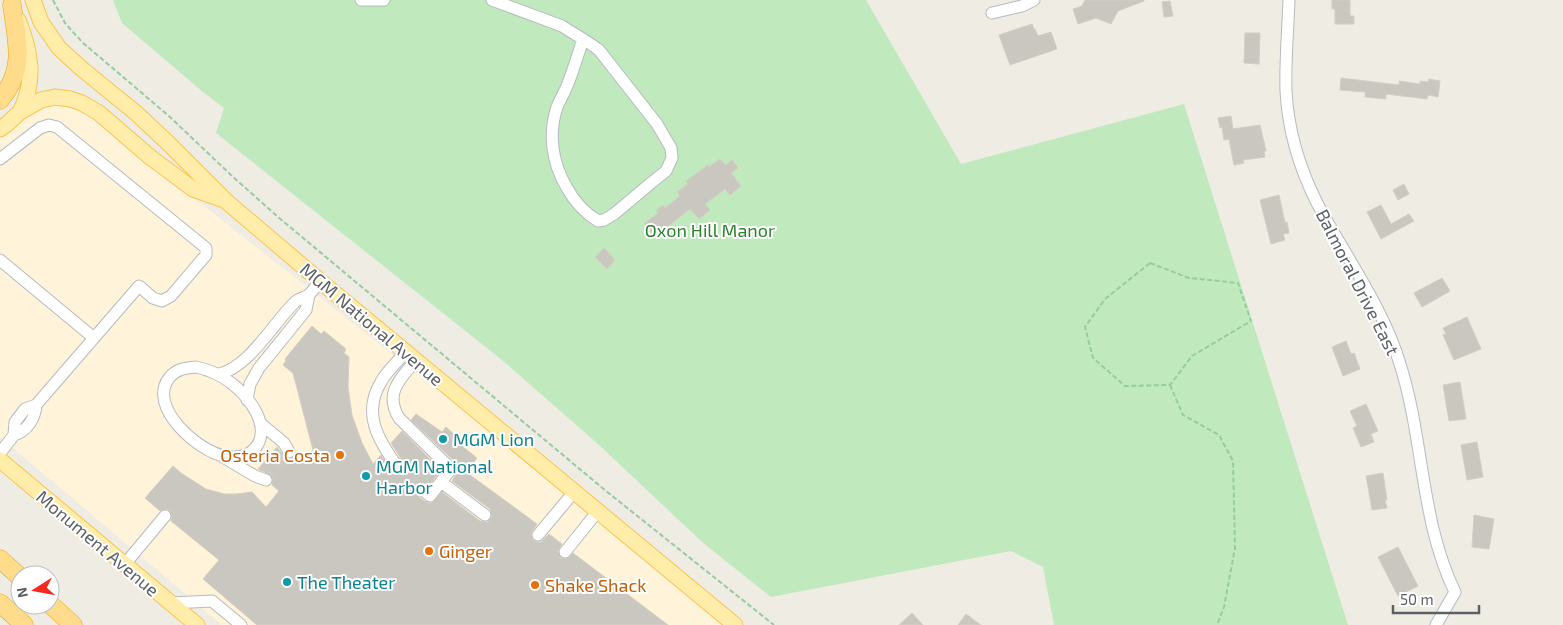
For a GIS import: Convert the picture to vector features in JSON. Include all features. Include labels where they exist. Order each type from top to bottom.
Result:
[{"type":"highway","points":[[0,100],[16,75],[18,61],[11,3]]},
{"type":"highway","points":[[0,559],[10,568]]},
{"type":"highway","points":[[0,603],[24,625]]},
{"type":"highway","points":[[60,613],[73,625]]},
{"type":"main road","name":"MGM National Avenue","points":[[33,0],[41,22],[60,48],[82,69],[136,113],[227,202],[735,625]]},
{"type":"main road","points":[[42,0],[60,48]]},
{"type":"main road","points":[[11,3],[25,37],[31,69],[26,100],[20,112]]},
{"type":"main road","points":[[0,129],[20,112],[41,100],[55,97],[70,99],[82,103],[99,114],[150,157],[193,189],[227,202]]},
{"type":"main road","name":"Monument Avenue","points":[[0,460],[197,625]]},
{"type":"street","points":[[361,0],[384,0]]},
{"type":"street","points":[[492,0],[562,26],[583,39],[603,54],[656,124],[671,148],[672,158],[666,171],[614,214],[598,221],[587,214],[562,180],[555,161],[552,137],[557,107],[576,62],[583,39]]},
{"type":"street","points":[[992,13],[1022,6],[1034,0]]},
{"type":"street","name":"Balmoral Drive East","points":[[1289,0],[1286,91],[1290,122],[1297,149],[1317,203],[1377,311],[1398,356],[1412,414],[1433,531],[1446,573],[1455,592],[1436,625]]},
{"type":"street","points":[[0,159],[40,128],[49,125],[57,127],[206,248],[206,256],[171,296],[162,301],[153,298],[139,286],[36,405],[25,410],[15,422],[14,435],[0,453]]},
{"type":"street","points":[[0,260],[94,338]]},
{"type":"street","points":[[247,400],[250,384],[259,368],[306,310],[309,295],[320,281]]},
{"type":"street","points":[[219,374],[236,367],[246,359],[296,301],[309,295]]},
{"type":"street","points":[[397,466],[385,450],[378,436],[372,412],[372,400],[381,380],[411,356]]},
{"type":"street","points":[[411,356],[395,388],[392,401],[394,410],[399,418],[451,469],[430,496],[425,492]]},
{"type":"street","points":[[221,455],[241,456],[255,449],[260,438],[260,423],[257,413],[241,392],[219,374],[196,368],[181,369],[175,372],[169,378],[164,395],[168,410],[178,426],[185,434],[202,446],[221,455],[255,476],[266,480]]},
{"type":"street","points":[[260,423],[284,443],[289,452]]},
{"type":"street","points":[[441,482],[485,515]]},
{"type":"street","points":[[538,535],[574,492]]},
{"type":"street","points":[[565,552],[598,511]]},
{"type":"street","points":[[125,564],[165,516]]},
{"type":"street","points":[[170,603],[212,601],[241,625]]},
{"type":"path","points":[[53,0],[65,23],[82,42],[170,117],[278,217],[606,491],[774,625]]},
{"type":"path","points":[[1150,263],[1189,278],[1238,283],[1251,321],[1192,356],[1170,385],[1125,386],[1093,358],[1085,327],[1105,299],[1150,263]]},
{"type":"path","points":[[1170,385],[1183,415],[1219,435],[1233,461],[1235,548],[1224,607],[1217,625]]},
{"type":"shaded area","points":[[51,104],[81,109],[736,625],[222,625],[0,437],[0,124],[20,112]]},
{"type":"green space","name":"Oxon Hill Manor","points":[[113,0],[866,0],[961,164],[1184,104],[1348,625],[1054,625],[1043,567],[1011,551],[771,597],[702,542],[598,444],[502,360],[216,133],[224,108],[122,23]]},
{"type":"building","points":[[1085,0],[1144,1],[1118,11],[1111,24],[1096,18],[1078,24],[1073,9],[1082,6]]},
{"type":"building","points":[[1332,0],[1350,0],[1350,16],[1354,16],[1354,24],[1335,24],[1335,9],[1332,9]]},
{"type":"building","points":[[1170,1],[1173,16],[1164,17],[1162,2]]},
{"type":"building","points":[[1032,24],[1038,36],[1051,32],[1057,49],[1010,65],[999,35]]},
{"type":"building","points":[[1245,33],[1260,33],[1259,64],[1244,63]]},
{"type":"building","points":[[1341,78],[1399,85],[1399,81],[1420,84],[1420,81],[1428,82],[1429,79],[1440,81],[1438,97],[1428,95],[1427,99],[1386,94],[1386,99],[1365,97],[1365,92],[1340,90]]},
{"type":"building","points":[[1231,116],[1233,129],[1260,125],[1266,151],[1264,151],[1265,157],[1243,160],[1244,163],[1234,165],[1229,139],[1224,140],[1218,118]]},
{"type":"building","points":[[720,159],[726,165],[732,160],[738,168],[731,173],[741,186],[730,195],[725,189],[705,204],[710,210],[699,219],[690,209],[654,237],[644,224],[658,213],[656,210],[663,205],[665,208],[680,196],[677,192],[688,184],[686,181]]},
{"type":"building","points":[[1404,184],[1409,194],[1398,200],[1393,190]]},
{"type":"building","points":[[1279,195],[1289,233],[1283,234],[1285,240],[1271,244],[1260,200]]},
{"type":"building","points":[[1381,205],[1391,224],[1409,214],[1414,221],[1381,239],[1367,212]]},
{"type":"building","points":[[604,248],[615,260],[607,269],[595,257]]},
{"type":"building","points":[[1442,278],[1450,291],[1422,307],[1414,293]]},
{"type":"building","points":[[1467,317],[1481,349],[1454,360],[1443,335],[1446,334],[1443,328]]},
{"type":"building","name":"MGM National Harbor","points":[[312,326],[321,334],[324,331],[346,349],[344,353],[349,357],[348,387],[352,415],[362,443],[373,464],[381,455],[393,473],[402,472],[403,462],[391,443],[402,431],[441,470],[429,486],[423,485],[419,488],[418,494],[420,498],[428,503],[432,503],[442,492],[480,521],[488,522],[492,516],[490,509],[452,481],[458,471],[457,464],[411,420],[416,414],[442,432],[446,427],[456,436],[453,439],[477,458],[466,472],[537,524],[531,533],[533,540],[541,542],[549,534],[562,544],[558,551],[561,558],[567,559],[573,553],[668,625],[257,625],[203,579],[219,560],[171,521],[170,511],[166,509],[160,511],[145,498],[173,466],[206,489],[224,494],[252,492],[266,507],[279,491],[272,485],[273,479],[271,475],[258,469],[277,447],[285,458],[295,457],[302,463],[313,450],[293,373],[283,365],[286,361],[285,359]]},
{"type":"building","points":[[1346,341],[1351,354],[1354,353],[1360,369],[1343,376],[1332,347]]},
{"type":"building","points":[[1460,382],[1466,419],[1449,421],[1443,385]]},
{"type":"building","points":[[1366,404],[1378,431],[1371,434],[1374,442],[1361,447],[1353,428],[1357,426],[1350,411]]},
{"type":"building","points":[[1477,442],[1483,477],[1467,480],[1461,445]]},
{"type":"building","points":[[1383,473],[1387,508],[1372,510],[1366,476]]},
{"type":"building","points":[[1474,515],[1494,519],[1489,549],[1472,547]]},
{"type":"building","points":[[1398,547],[1418,586],[1398,596],[1378,557]]},
{"type":"building","points":[[912,613],[923,625],[899,625]]},
{"type":"building","points":[[966,614],[981,625],[958,625]]},
{"type":"tunnel","points":[[266,480],[289,452]]},
{"type":"tunnel","points":[[397,466],[425,492]]},
{"type":"place","name":"MGM Lion","points":[[443,439]]},
{"type":"place","name":"Osteria Costa","points":[[340,455]]},
{"type":"place","name":"MGM National Harbor","points":[[366,476]]},
{"type":"place","name":"Ginger","points":[[429,551]]},
{"type":"place","name":"The Theater","points":[[287,582]]},
{"type":"place","name":"Shake Shack","points":[[535,585]]}]
